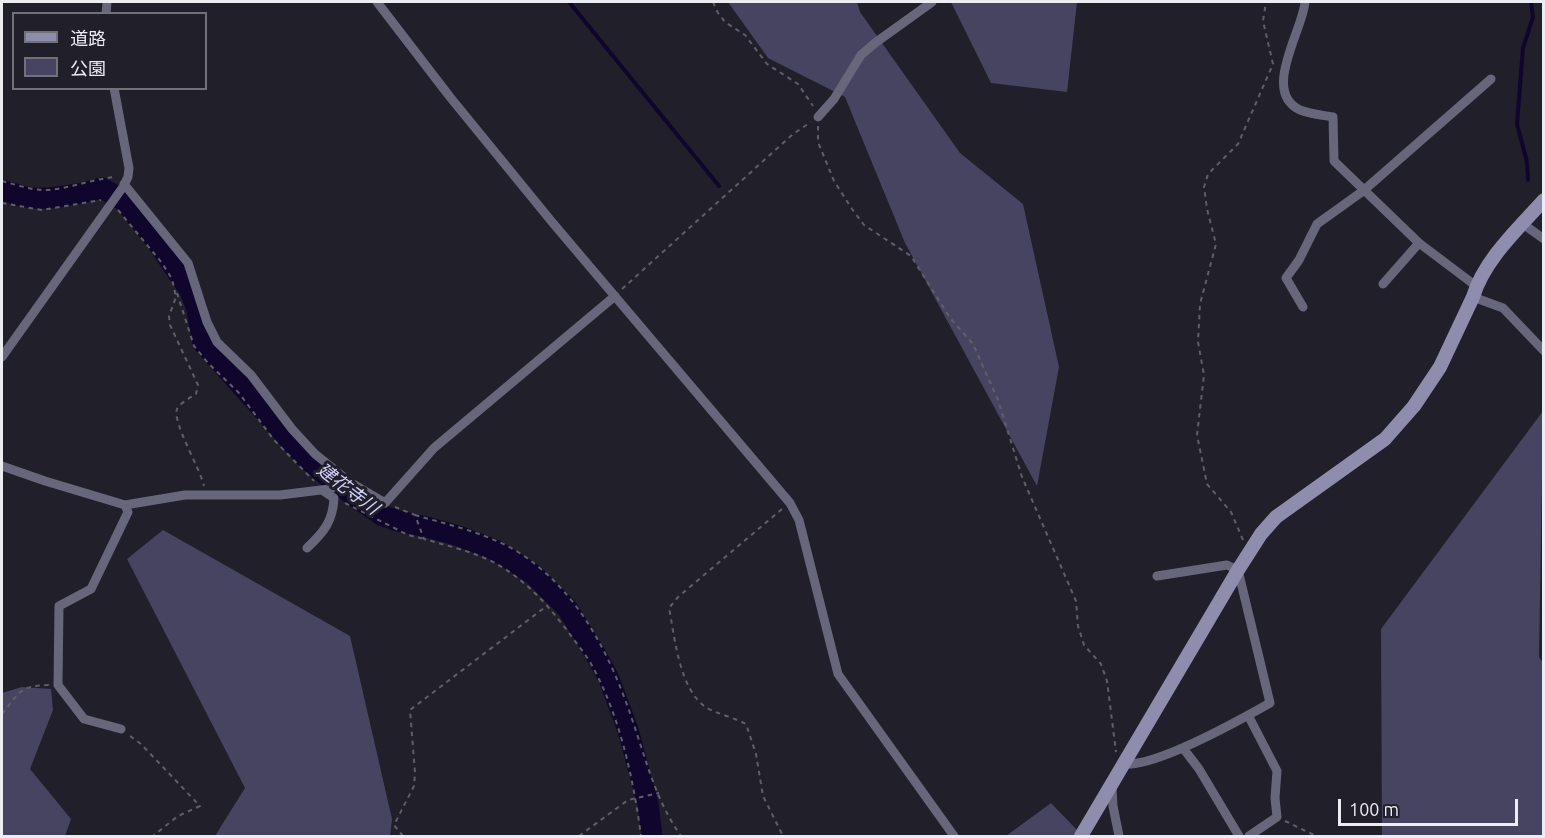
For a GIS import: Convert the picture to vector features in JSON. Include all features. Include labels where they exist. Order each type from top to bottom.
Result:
[{"type":"street","points":[[376,2],[450,97],[790,503],[799,520],[838,674],[954,837]]},
{"type":"street","points":[[818,117],[834,99],[861,55],[932,2]]},
{"type":"street","points":[[1305,2],[1286,64],[1284,92],[1291,104],[1301,110],[1332,117],[1334,161],[1363,191],[1475,292],[1503,308],[1544,351]]},
{"type":"street","points":[[1303,307],[1286,278],[1299,260],[1317,224],[1363,191],[1491,79]]},
{"type":"street","points":[[2,357],[123,186],[129,168],[114,90]]},
{"type":"street","points":[[123,186],[188,263],[207,322],[217,342],[251,375],[292,429],[315,454],[348,484],[386,503],[434,448],[615,296]]},
{"type":"street","points":[[1081,837],[1261,534],[1276,517],[1385,439],[1414,406],[1440,367],[1489,265],[1544,200]]},
{"type":"street","points":[[1523,224],[1544,239]]},
{"type":"street","points":[[1383,284],[1419,243]]},
{"type":"street","points":[[2,466],[125,505],[185,495],[280,495],[328,492],[348,484]]},
{"type":"street","points":[[308,548],[325,531],[334,508],[328,492]]},
{"type":"street","points":[[121,729],[84,719],[58,685],[59,606],[91,589],[128,512],[125,505]]},
{"type":"street","points":[[1157,576],[1227,565],[1238,570]]},
{"type":"street","points":[[1124,765],[1134,765],[1183,748],[1270,703],[1238,570]]},
{"type":"street","points":[[1248,715],[1277,771],[1275,798],[1277,817],[1249,837]]},
{"type":"street","points":[[1183,748],[1239,837]]},
{"type":"street","points":[[1112,786],[1119,837]]},
{"type":"path","points":[[713,2],[725,22],[746,35],[767,64],[798,84],[813,105],[818,117],[818,142],[834,180],[852,209],[864,225],[911,256],[950,318],[973,344],[998,399],[1022,477],[1076,601],[1078,626],[1084,645],[1101,664],[1107,681],[1116,752],[1124,765]]},
{"type":"path","points":[[1248,554],[1231,512],[1207,484],[1197,435],[1204,375],[1197,342],[1200,304],[1216,244],[1204,187],[1208,174],[1238,144],[1274,64],[1263,21],[1266,2]]},
{"type":"path","points":[[615,296],[794,134],[818,117]]},
{"type":"path","points":[[2,181],[34,189],[49,190],[99,178],[117,177],[123,186]]},
{"type":"path","points":[[2,203],[42,210],[104,199],[112,202],[162,263],[175,287],[194,346],[239,393],[274,440],[328,492],[408,535],[458,549],[495,564],[527,584],[548,604],[590,662],[612,710],[636,797],[641,837]]},
{"type":"path","points":[[175,287],[176,297],[169,316],[170,325],[198,385],[196,394],[179,406],[176,411],[179,429],[198,466],[206,494]]},
{"type":"path","points":[[386,503],[415,515],[473,531],[516,551],[540,568],[565,591],[582,613],[619,679],[647,769],[670,822],[681,837]]},
{"type":"path","points":[[783,837],[762,796],[756,754],[746,724],[732,716],[708,709],[694,696],[681,666],[669,608],[678,597],[790,503]]},
{"type":"path","points":[[415,515],[424,539]]},
{"type":"path","points":[[403,837],[394,825],[414,786],[410,710],[548,604]]},
{"type":"path","points":[[2,714],[21,691],[32,685],[58,685]]},
{"type":"path","points":[[121,729],[141,744],[200,806],[178,816],[153,837]]},
{"type":"path","points":[[579,837],[628,800],[657,793]]},
{"type":"path","points":[[1277,817],[1316,837]]},
{"type":"green space","points":[[728,2],[857,2],[860,12],[960,153],[1023,204],[1059,367],[1037,486],[905,243],[845,97],[768,58]]},
{"type":"green space","points":[[951,2],[1077,2],[1067,92],[991,83]]},
{"type":"green space","points":[[1543,411],[1539,657],[1544,664],[1543,836],[1382,836],[1381,629]]},
{"type":"green space","points":[[163,530],[350,636],[392,819],[390,836],[215,836],[245,788],[127,559]]},
{"type":"green space","points":[[22,687],[51,689],[53,710],[30,769],[71,819],[65,836],[2,836],[2,693]]},
{"type":"green space","points":[[1051,803],[1077,830],[1073,836],[1006,836]]},
{"type":"waterway","points":[[569,2],[719,186]]},
{"type":"waterway","points":[[1528,180],[1527,162],[1517,124],[1523,48],[1533,17],[1531,2]]},
{"type":"waterway","name":"建花寺川","points":[[2,190],[25,197],[43,198],[74,195],[102,188],[124,201],[157,242],[189,289],[196,306],[203,343],[305,457],[333,481],[381,515],[459,536],[495,550],[533,574],[567,608],[609,679],[628,730],[648,804],[652,836]]}]
